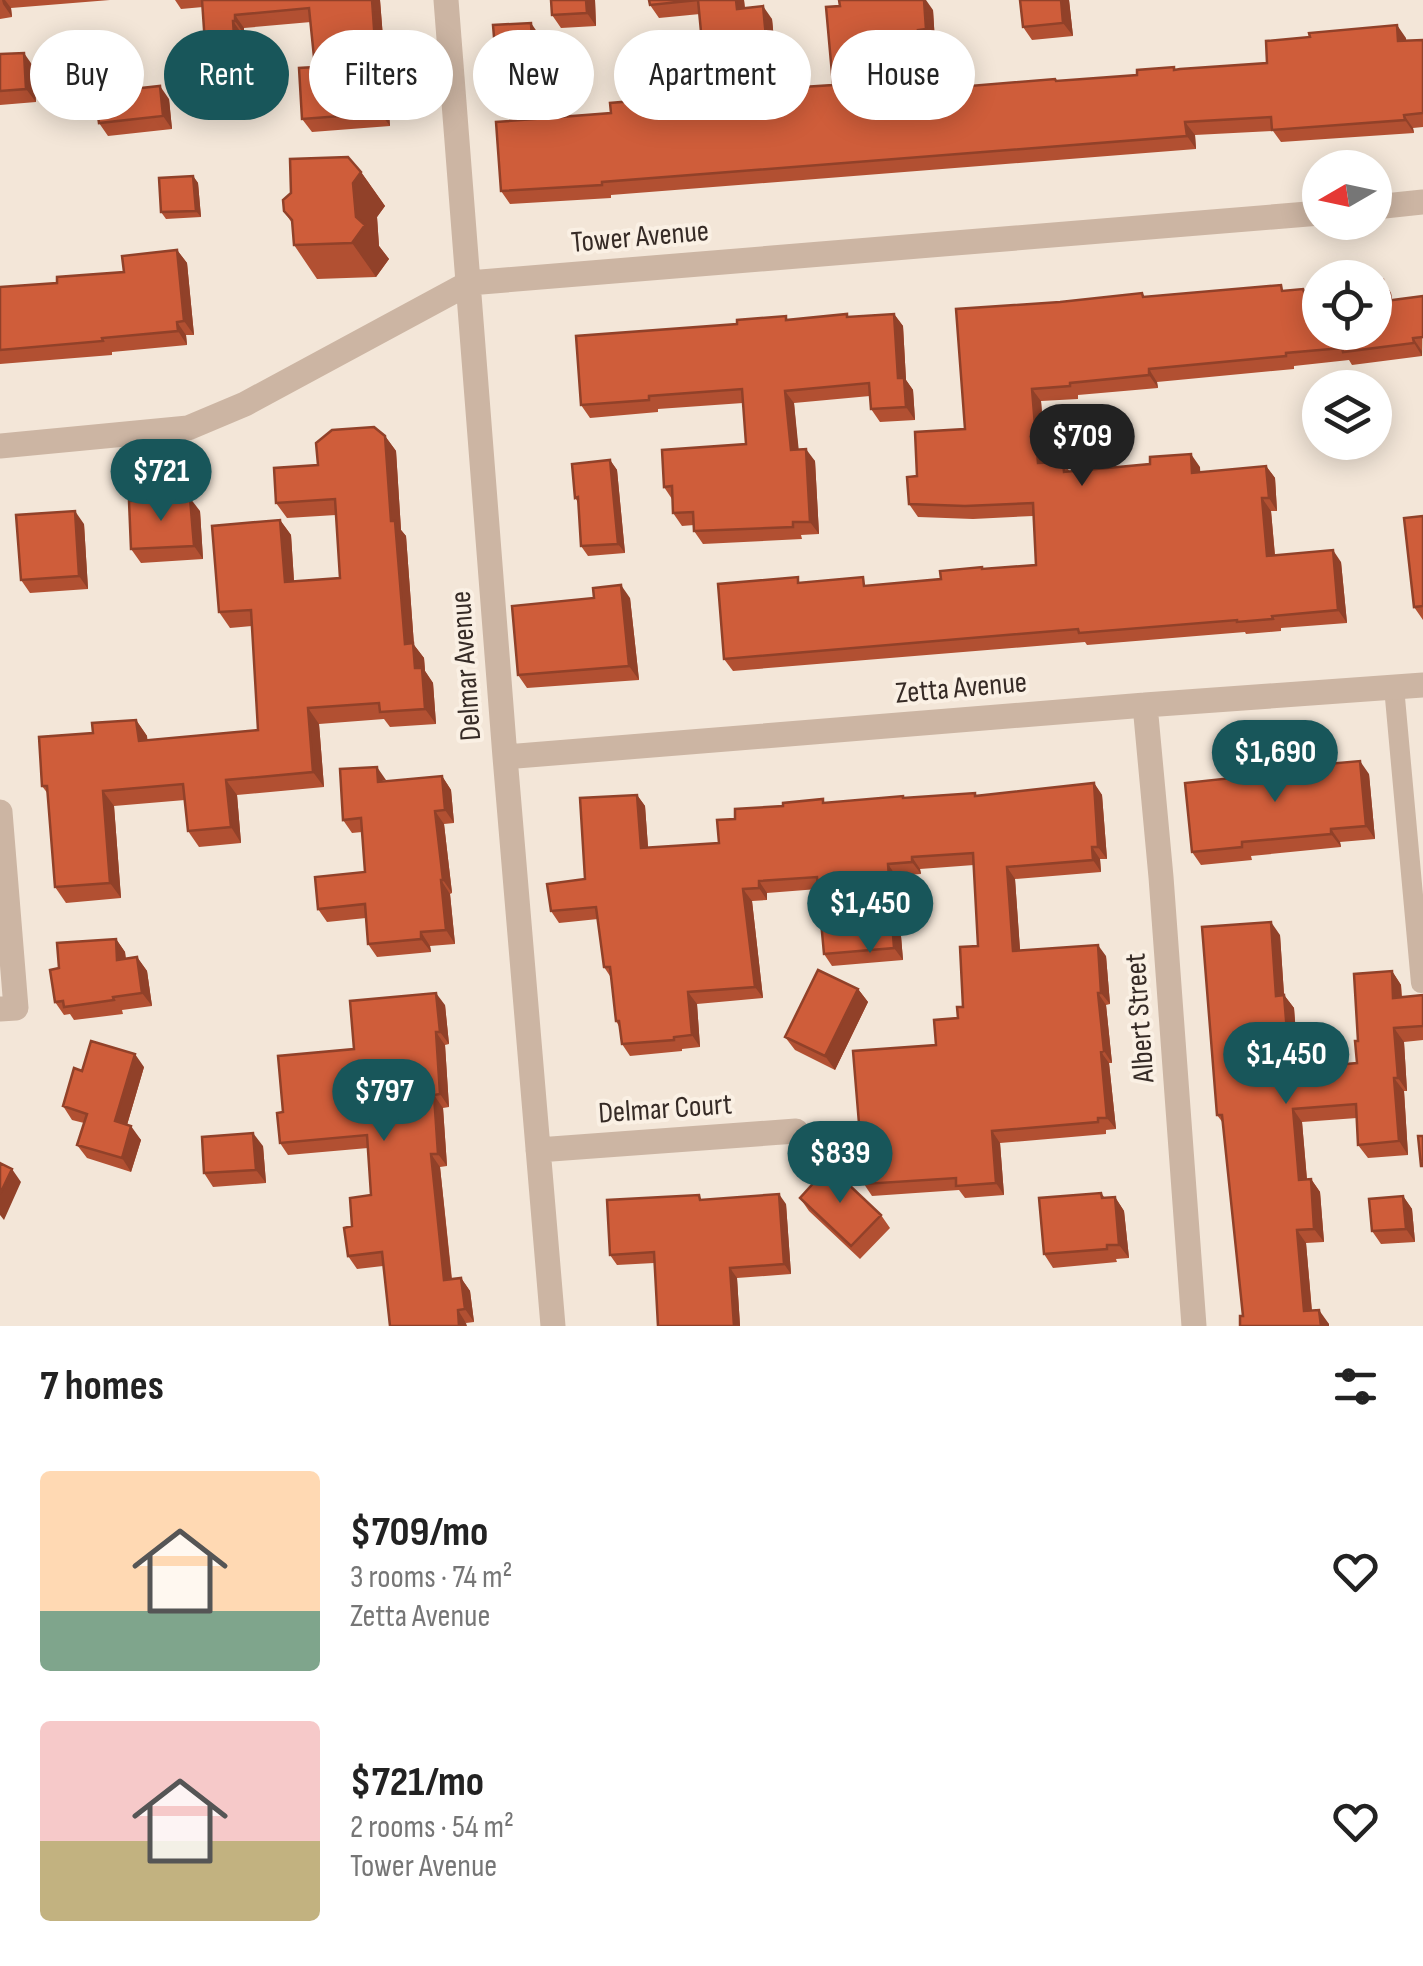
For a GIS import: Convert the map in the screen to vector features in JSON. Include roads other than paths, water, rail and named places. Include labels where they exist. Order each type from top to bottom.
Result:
[{"type":"street","name":"Delmar Avenue","points":[[446,0],[553,1326]]},
{"type":"street","points":[[1392,205],[1423,202]]},
{"type":"street","name":"Tower Avenue","points":[[0,446],[188,428],[245,404],[469,283],[1302,214]]},
{"type":"street","name":"Zetta Avenue","points":[[504,756],[1423,685]]},
{"type":"street","name":"Albert Street","points":[[1145,704],[1194,1326]]},
{"type":"street","points":[[0,812],[8,1009]]},
{"type":"street","name":"Delmar Court","points":[[538,1150],[796,1131]]},
{"type":"lane","points":[[1394,687],[1420,982]]}]
